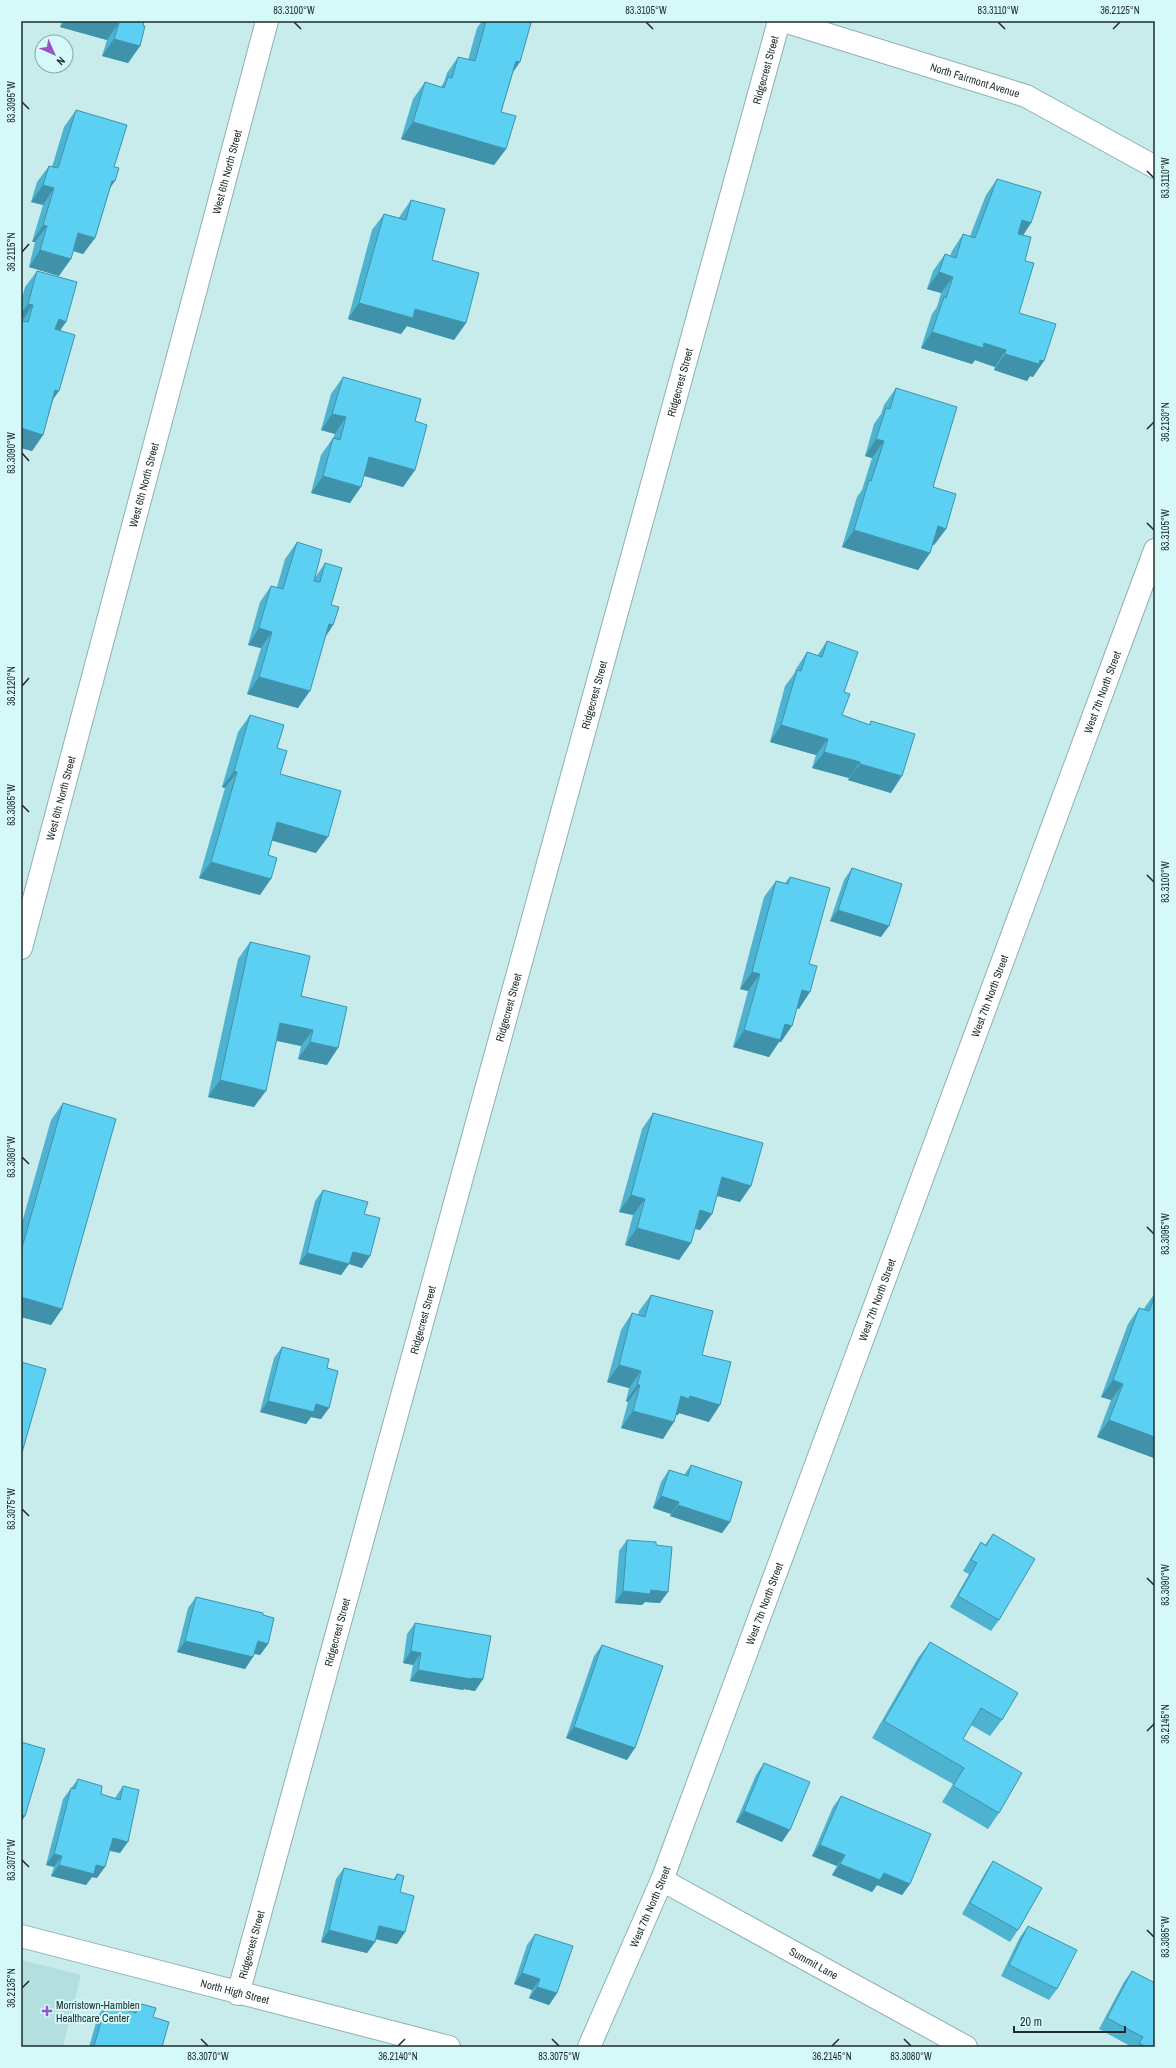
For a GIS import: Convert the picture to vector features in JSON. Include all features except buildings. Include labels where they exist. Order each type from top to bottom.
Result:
[{"type":"street","name":"West 6th North Street","points":[[21,948],[267,21]]},
{"type":"street","name":"Ridgecrest Street","points":[[238,1994],[779,21]]},
{"type":"street","name":"North Fairmont Avenue","points":[[784,21],[1026,96],[1155,167]]},
{"type":"street","name":"West 7th North Street","points":[[589,2047],[662,1880],[1155,550]]},
{"type":"street","name":"Summit Lane","points":[[662,1880],[966,2047]]},
{"type":"street","name":"North High Street","points":[[21,1936],[238,1994],[449,2047]]},
{"type":"shaded area","name":"Morristown-Hamblen Healthcare Center","points":[[21,1960],[81,1975],[63,2047],[21,2047]]},
{"type":"place","name":"Morristown-Hamblen Healthcare Center","points":[[47,2011]]}]
